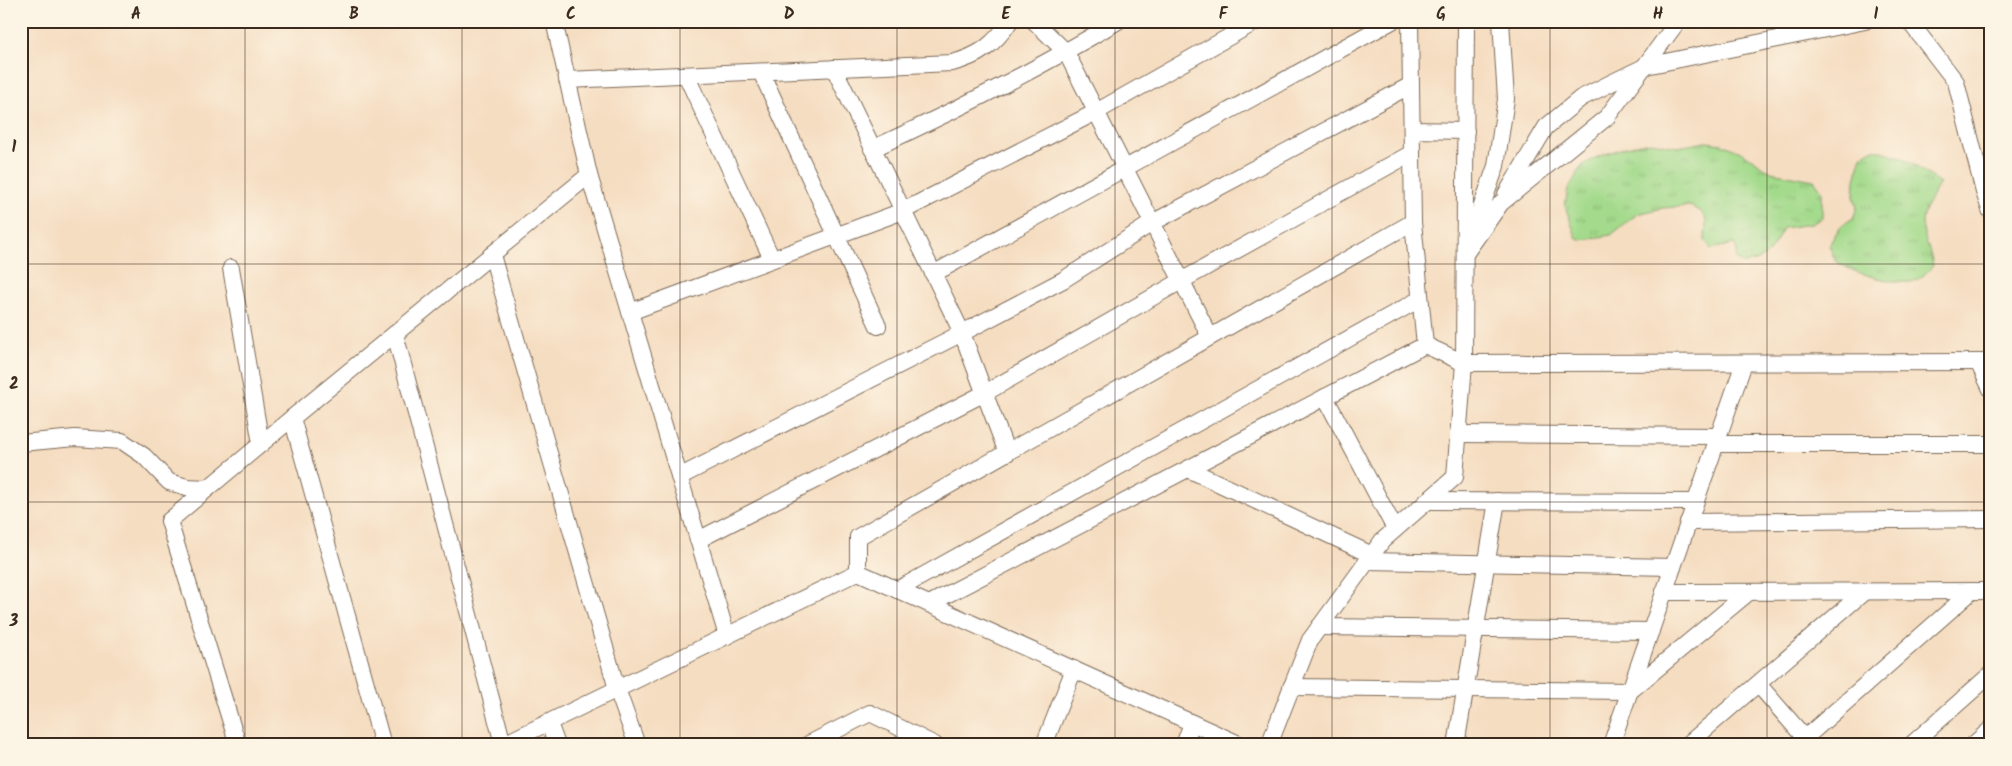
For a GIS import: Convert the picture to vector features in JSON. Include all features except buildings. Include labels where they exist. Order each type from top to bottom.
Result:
[{"type":"street","points":[[554,21],[589,175],[727,636]]},
{"type":"street","points":[[567,80],[952,63],[971,58],[989,46],[1010,21]]},
{"type":"street","points":[[1034,21],[1066,52],[1210,337]]},
{"type":"street","points":[[872,148],[955,111],[1066,52],[1118,21]]},
{"type":"street","points":[[630,312],[903,211],[1096,112],[1257,21]]},
{"type":"street","points":[[933,274],[1392,21]]},
{"type":"street","points":[[1410,21],[1413,222],[1425,345]]},
{"type":"street","points":[[1269,745],[1310,640],[1319,627],[1382,541],[1455,477],[1464,363],[1466,21]]},
{"type":"street","points":[[1465,254],[1496,166],[1506,99],[1502,21]]},
{"type":"street","points":[[1502,202],[1607,116],[1678,21]]},
{"type":"street","points":[[1465,254],[1502,202],[1546,127],[1581,98],[1646,66],[1865,21]]},
{"type":"street","points":[[1909,21],[1956,82],[1984,192],[1991,212]]},
{"type":"street","points":[[834,68],[962,333],[1007,453]]},
{"type":"street","points":[[761,72],[838,235],[878,326]]},
{"type":"street","points":[[686,75],[772,259]]},
{"type":"street","points":[[679,477],[1063,280],[1152,222],[1411,85]]},
{"type":"street","points":[[1412,130],[1466,131]]},
{"type":"street","points":[[698,540],[984,393],[1412,152]]},
{"type":"street","points":[[238,745],[169,521],[589,175]]},
{"type":"street","points":[[858,572],[858,537],[1413,222]]},
{"type":"street","points":[[492,255],[617,689],[638,745]]},
{"type":"street","points":[[231,268],[261,444]]},
{"type":"street","points":[[897,590],[1420,299]]},
{"type":"street","points":[[395,334],[503,745],[858,572]]},
{"type":"street","points":[[1425,345],[1464,363],[1984,362],[1991,389]]},
{"type":"street","points":[[929,604],[1425,345]]},
{"type":"street","points":[[1611,745],[1744,362]]},
{"type":"street","points":[[1325,397],[1395,529]]},
{"type":"street","points":[[292,418],[383,745]]},
{"type":"street","points":[[1458,434],[1991,444]]},
{"type":"street","points":[[21,443],[75,438],[122,441],[144,456],[169,482],[187,487],[208,488]]},
{"type":"street","points":[[1188,469],[1370,558],[1487,564],[1672,568]]},
{"type":"street","points":[[1427,501],[1695,502]]},
{"type":"street","points":[[1456,745],[1497,501]]},
{"type":"street","points":[[1688,522],[1991,519]]},
{"type":"street","points":[[858,572],[1241,745]]},
{"type":"street","points":[[1687,745],[1865,591]]},
{"type":"street","points":[[1758,684],[1801,741],[1972,591]]},
{"type":"street","points":[[1664,592],[1991,591]]},
{"type":"street","points":[[1291,687],[1630,691],[1749,592]]},
{"type":"street","points":[[1319,627],[1651,631]]},
{"type":"street","points":[[1044,745],[1074,670]]},
{"type":"street","points":[[1911,745],[1991,674]]},
{"type":"street","points":[[807,745],[870,713],[935,745]]},
{"type":"street","points":[[549,723],[557,745]]},
{"type":"street","points":[[1184,745],[1192,723]]},
{"type":"street","points":[[1972,745],[1991,729]]},
{"type":"green space","points":[[1651,142],[1678,147],[1706,142],[1722,144],[1743,153],[1771,172],[1814,180],[1822,191],[1822,218],[1811,224],[1783,228],[1765,256],[1744,264],[1736,259],[1737,250],[1734,244],[1711,249],[1705,240],[1706,219],[1701,212],[1690,206],[1663,208],[1637,214],[1611,235],[1581,240],[1576,237],[1565,206],[1568,189],[1582,166],[1597,157],[1626,147]]},
{"type":"green space","points":[[1874,149],[1902,157],[1940,183],[1926,207],[1922,223],[1933,266],[1920,278],[1911,282],[1883,279],[1850,269],[1835,260],[1829,245],[1840,227],[1853,218],[1857,208],[1854,196],[1855,180],[1862,156]]}]
